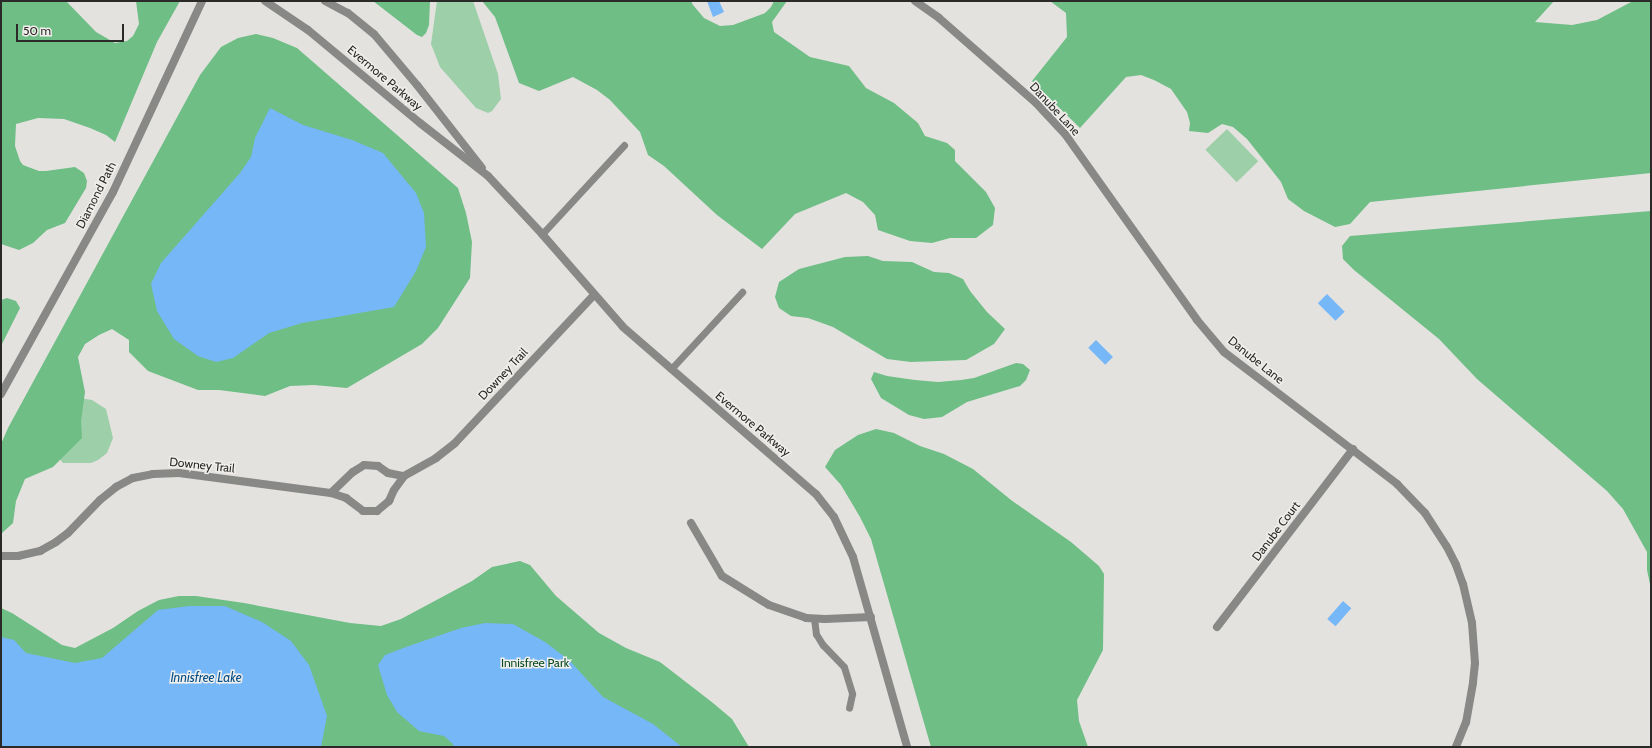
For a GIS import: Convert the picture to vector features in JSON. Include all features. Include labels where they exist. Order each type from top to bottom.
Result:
[{"type":"street","name":"Diamond Path","points":[[1,394],[113,192],[202,1]]},
{"type":"street","name":"Evermore Parkway","points":[[265,1],[308,30],[420,123],[488,176]]},
{"type":"street","name":"Evermore Parkway","points":[[325,1],[348,13],[374,34],[417,84],[488,176],[542,234],[622,327],[816,494],[834,517],[847,543],[871,617],[907,747]]},
{"type":"street","name":"Danube Lane","points":[[915,1],[939,18],[1036,103],[1065,134],[1197,320],[1224,352],[1397,484],[1425,513],[1447,547],[1463,584],[1472,623],[1475,663],[1470,703],[1456,747]]},
{"type":"street","name":"Downey Trail","points":[[1,556],[18,556],[40,551],[68,533],[100,500],[116,487],[133,478],[153,474],[179,473],[332,493],[346,498],[363,511],[377,511],[389,501],[394,490],[404,476],[436,458],[455,443],[594,295]]},
{"type":"street","name":"Danube Court","points":[[1217,627],[1353,449]]},
{"type":"street","points":[[332,493],[353,472],[364,465],[378,466],[388,473],[404,476]]},
{"type":"street","points":[[691,523],[722,576],[769,605],[806,618],[871,617]]},
{"type":"lane","points":[[542,234],[624,145]]},
{"type":"lane","points":[[671,369],[742,292]]},
{"type":"lane","points":[[814,618],[816,634],[823,645],[844,667],[852,694],[849,708]]},
{"type":"green space","points":[[1,1],[66,1],[96,32],[115,43],[127,41],[133,36],[139,24],[136,1],[180,1],[157,42],[115,142],[106,135],[64,119],[38,118],[16,124],[15,146],[20,161],[23,165],[39,171],[75,167],[84,173],[87,181],[86,188],[65,223],[47,230],[33,243],[19,250],[1,244]]},
{"type":"green space","points":[[373,1],[430,1],[429,25],[426,33],[422,37],[417,35]]},
{"type":"green space","points":[[437,1],[473,1],[498,74],[501,99],[492,111],[488,113],[476,108],[440,67],[431,44]]},
{"type":"green space","points":[[482,1],[691,1],[704,18],[720,26],[733,25],[765,13],[774,1],[787,1],[772,22],[774,32],[810,57],[849,66],[866,88],[894,103],[918,123],[925,136],[947,143],[955,150],[955,161],[986,192],[995,208],[993,225],[976,238],[950,238],[932,243],[910,241],[878,230],[875,215],[863,202],[846,193],[795,214],[762,249],[717,215],[664,166],[648,155],[640,132],[610,100],[597,90],[573,77],[539,91],[519,83],[495,17]]},
{"type":"green space","points":[[1050,1],[1554,1],[1535,22],[1572,25],[1597,20],[1633,1],[1651,1],[1651,173],[1370,202],[1350,224],[1335,227],[1304,211],[1288,199],[1281,182],[1247,139],[1233,127],[1222,124],[1208,133],[1189,131],[1190,123],[1187,112],[1171,89],[1154,80],[1141,75],[1126,77],[1080,128],[1032,81],[1067,37],[1066,13]]},
{"type":"green space","points":[[256,34],[273,38],[297,48],[458,188],[466,213],[472,242],[470,278],[438,328],[422,344],[347,388],[314,385],[290,386],[265,396],[219,390],[198,390],[148,371],[129,352],[129,340],[112,329],[99,335],[85,344],[78,357],[85,392],[81,421],[82,438],[53,467],[25,479],[16,501],[13,523],[1,534],[1,444],[8,428],[200,75],[221,47],[238,38]]},
{"type":"green space","points":[[1227,129],[1258,161],[1237,182],[1205,150]]},
{"type":"green space","points":[[1651,211],[1651,589],[1647,570],[1647,552],[1623,509],[1607,491],[1477,379],[1439,339],[1354,270],[1343,259],[1342,246],[1350,236]]},
{"type":"green space","points":[[868,256],[883,261],[912,262],[934,272],[949,273],[963,279],[970,291],[987,312],[1005,329],[994,344],[966,360],[911,362],[887,359],[833,327],[808,318],[791,316],[779,308],[775,297],[779,282],[799,269],[845,257]]},
{"type":"green space","points":[[7,298],[16,301],[20,308],[1,346],[1,300]]},
{"type":"green space","points":[[1016,363],[1023,364],[1030,370],[1026,380],[1020,386],[967,402],[942,417],[924,419],[909,415],[881,398],[871,379],[874,372],[887,376],[915,380],[938,382],[961,380],[974,378]]},
{"type":"green space","points":[[80,398],[92,400],[106,409],[113,438],[107,453],[98,460],[91,463],[63,463],[51,448]]},
{"type":"green space","points":[[876,429],[894,433],[920,446],[944,454],[973,469],[1011,500],[1071,542],[1099,566],[1104,574],[1103,650],[1077,700],[1079,721],[1088,747],[931,747],[871,539],[841,485],[825,467],[835,450],[858,435]]},
{"type":"green space","name":"Innisfree Park","points":[[520,561],[530,565],[556,596],[599,633],[626,648],[660,662],[713,703],[732,719],[749,747],[1,747],[1,608],[12,613],[62,645],[75,648],[113,628],[138,611],[159,600],[179,596],[196,596],[244,603],[350,623],[381,626],[401,619],[472,581],[492,567]]},
{"type":"water","points":[[707,1],[719,1],[724,12],[713,17]]},
{"type":"water","points":[[270,108],[303,125],[352,140],[383,153],[416,193],[424,213],[426,247],[416,271],[394,307],[302,323],[269,333],[233,358],[216,362],[198,356],[174,339],[157,311],[151,284],[161,263],[240,173],[251,157],[255,138]]},
{"type":"water","points":[[1327,294],[1345,312],[1335,321],[1318,303]]},
{"type":"water","points":[[1096,340],[1113,357],[1105,365],[1088,348]]},
{"type":"water","points":[[1343,601],[1351,608],[1336,626],[1327,619]]},
{"type":"water","name":"Innisfree Lake","points":[[190,606],[225,606],[262,622],[291,641],[309,665],[327,716],[321,747],[1,747],[1,637],[14,640],[26,653],[75,663],[102,658],[158,610]]},
{"type":"water","points":[[485,623],[513,624],[545,642],[569,660],[603,697],[653,724],[682,747],[453,747],[453,744],[444,736],[419,731],[397,712],[387,695],[378,665],[385,655],[461,628]]}]
